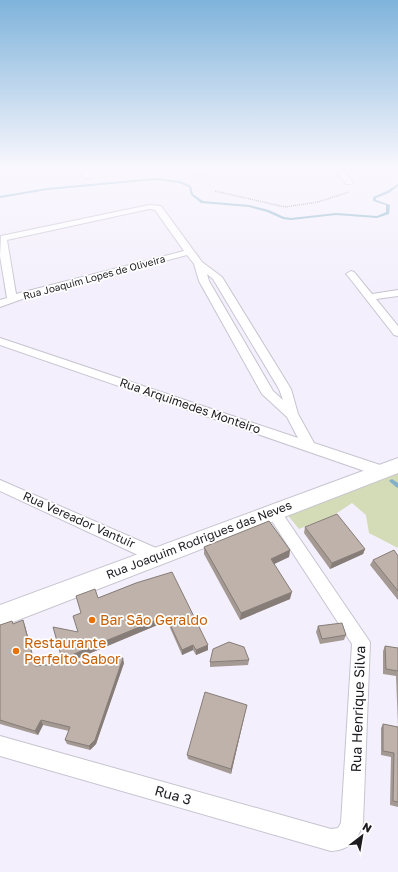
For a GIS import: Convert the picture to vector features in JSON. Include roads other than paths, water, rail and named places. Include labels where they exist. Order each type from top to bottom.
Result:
[{"type":"street","points":[[12,299],[2,241],[4,238],[147,209]]},
{"type":"street","points":[[158,209],[189,252],[200,264],[217,277],[285,389],[292,414],[309,447]]},
{"type":"street","name":"Rua Joaquim Lopes de Oliveira","points":[[0,304],[21,296],[189,252]]},
{"type":"street","points":[[200,264],[204,280],[268,394],[292,414]]},
{"type":"street","points":[[351,274],[398,333]]},
{"type":"street","points":[[370,297],[398,293]]},
{"type":"street","name":"Rua Arquimedes Monteiro","points":[[0,341],[309,447],[389,468]]},
{"type":"street","name":"Rua Joaquim Rodrigues das Neves","points":[[0,616],[389,468]]},
{"type":"street","name":"Rua Vereador Vantuir","points":[[0,485],[157,556]]},
{"type":"street","name":"Rua Henrique Silva","points":[[273,511],[362,642],[352,823],[350,831],[346,837]]},
{"type":"street","name":"Rua 3","points":[[0,746],[331,840],[339,840],[346,837]]},
{"type":"waterway","points":[[259,209],[283,218],[291,219],[336,214],[377,217],[388,213],[388,209]]},
{"type":"waterway","points":[[392,481],[398,486]]},
{"type":"place","name":"Bar São Geraldo","points":[[92,620]]},
{"type":"place","name":"Restaurante Perfeito Sabor","points":[[16,651]]}]
